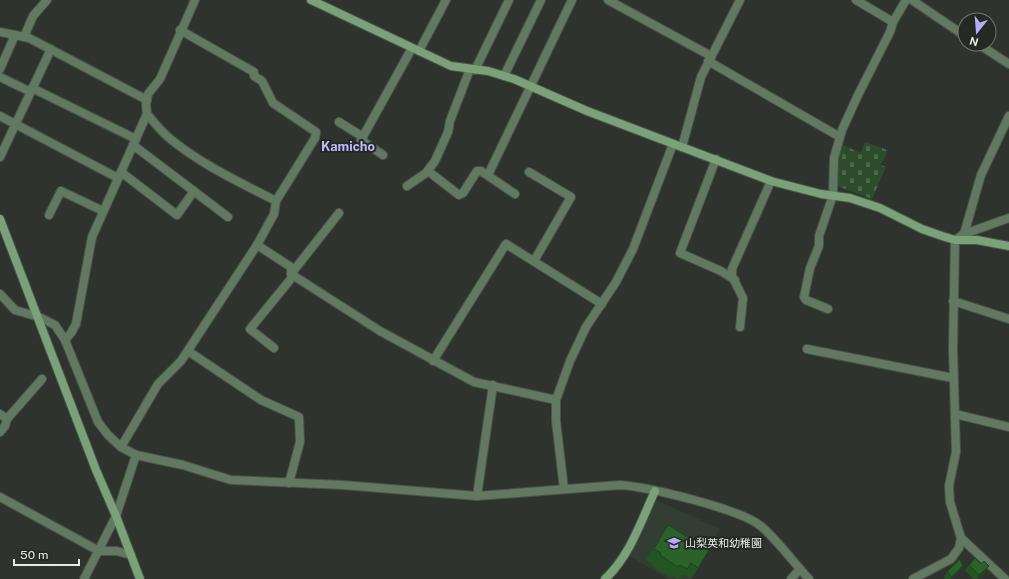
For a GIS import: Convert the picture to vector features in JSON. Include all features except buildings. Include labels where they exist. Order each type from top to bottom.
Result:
[{"type":"street","points":[[24,37],[33,16],[48,0]]},
{"type":"street","points":[[65,340],[76,324],[92,237],[147,114],[148,94],[160,79],[180,30],[195,0]]},
{"type":"street","points":[[311,0],[451,66],[504,76],[531,86],[587,111],[771,181],[821,194],[850,198],[880,208],[922,229],[955,240],[977,240],[1009,246]]},
{"type":"street","points":[[383,155],[361,140],[446,0]]},
{"type":"street","points":[[407,186],[428,171],[435,161],[448,132],[450,121],[472,69],[509,0]]},
{"type":"street","points":[[504,76],[541,0]]},
{"type":"street","points":[[488,175],[531,86],[532,79],[572,0]]},
{"type":"street","points":[[608,0],[840,137]]},
{"type":"street","points":[[682,147],[701,77],[740,0]]},
{"type":"street","points":[[856,0],[893,22]]},
{"type":"street","points":[[828,309],[806,300],[804,297],[810,268],[819,246],[819,236],[833,195],[834,158],[840,137],[858,95],[890,32],[893,22],[906,0]]},
{"type":"street","points":[[912,0],[957,31]]},
{"type":"street","points":[[120,446],[158,384],[181,361],[257,245],[274,214],[276,201],[316,132],[273,103],[262,81],[254,76],[254,72],[180,30]]},
{"type":"street","points":[[0,32],[24,37],[51,49],[147,100]]},
{"type":"street","points":[[0,69],[15,35]]},
{"type":"street","points":[[0,158],[51,49]]},
{"type":"street","points":[[990,52],[1009,64]]},
{"type":"street","points":[[0,77],[32,90],[135,142],[228,217]]},
{"type":"street","points":[[147,114],[167,136],[186,151],[210,166],[276,201]]},
{"type":"street","points":[[0,116],[120,175],[177,215],[194,191]]},
{"type":"street","points":[[964,234],[981,175],[1009,116]]},
{"type":"street","points":[[339,122],[363,137]]},
{"type":"street","points":[[564,489],[556,421],[556,400],[570,361],[586,327],[616,282],[633,249],[673,144]]},
{"type":"street","points":[[716,159],[680,253],[721,271],[735,280]]},
{"type":"street","points":[[428,171],[459,195],[463,193],[477,171],[481,171],[488,175],[515,194]]},
{"type":"street","points":[[529,172],[572,197],[534,261]]},
{"type":"street","points":[[740,327],[743,298],[732,276],[732,269],[771,181]]},
{"type":"street","points":[[49,215],[61,190],[103,211]]},
{"type":"street","points":[[274,348],[250,329],[293,275],[339,213]]},
{"type":"street","points":[[955,240],[964,234],[1009,218]]},
{"type":"street","points":[[0,219],[39,317],[96,470],[116,516],[140,579]]},
{"type":"street","points":[[913,579],[950,559],[959,548],[961,538],[950,502],[950,486],[956,452],[953,378],[955,240]]},
{"type":"street","points":[[433,361],[506,244],[602,304]]},
{"type":"street","points":[[257,245],[290,267],[293,275],[380,331],[433,361],[474,382],[556,400]]},
{"type":"street","points":[[0,294],[15,310],[39,317],[55,325],[65,340],[98,422],[108,435],[120,446],[136,455],[183,465],[231,480],[343,485],[477,496],[620,485],[638,486],[731,511],[748,518],[762,526],[809,579]]},
{"type":"street","points":[[953,301],[1009,319]]},
{"type":"street","points":[[807,350],[953,378]]},
{"type":"street","points":[[188,351],[261,400],[299,416],[300,442],[289,482]]},
{"type":"street","points":[[0,432],[7,419],[42,379]]},
{"type":"street","points":[[477,496],[493,386]]},
{"type":"street","points":[[0,414],[7,419]]},
{"type":"street","points":[[955,414],[1009,427]]},
{"type":"street","points":[[84,579],[116,516],[136,455]]},
{"type":"street","points":[[604,579],[612,572],[628,549],[656,491]]},
{"type":"street","points":[[0,497],[99,551],[117,551],[131,555]]},
{"type":"street","points":[[961,538],[1005,579]]},
{"type":"street","points":[[790,579],[800,569]]},
{"type":"shaded area","name":"山梨英和幼稚園","points":[[656,500],[720,529],[692,579],[668,579],[630,556]]},
{"type":"green space","points":[[865,142],[888,150],[881,165],[886,167],[872,199],[837,186],[838,156],[843,145],[861,153]]},
{"type":"place","name":"山梨英和幼稚園","points":[[674,543]]},
{"type":"district","name":"Kamicho","points":[[348,146]]}]
